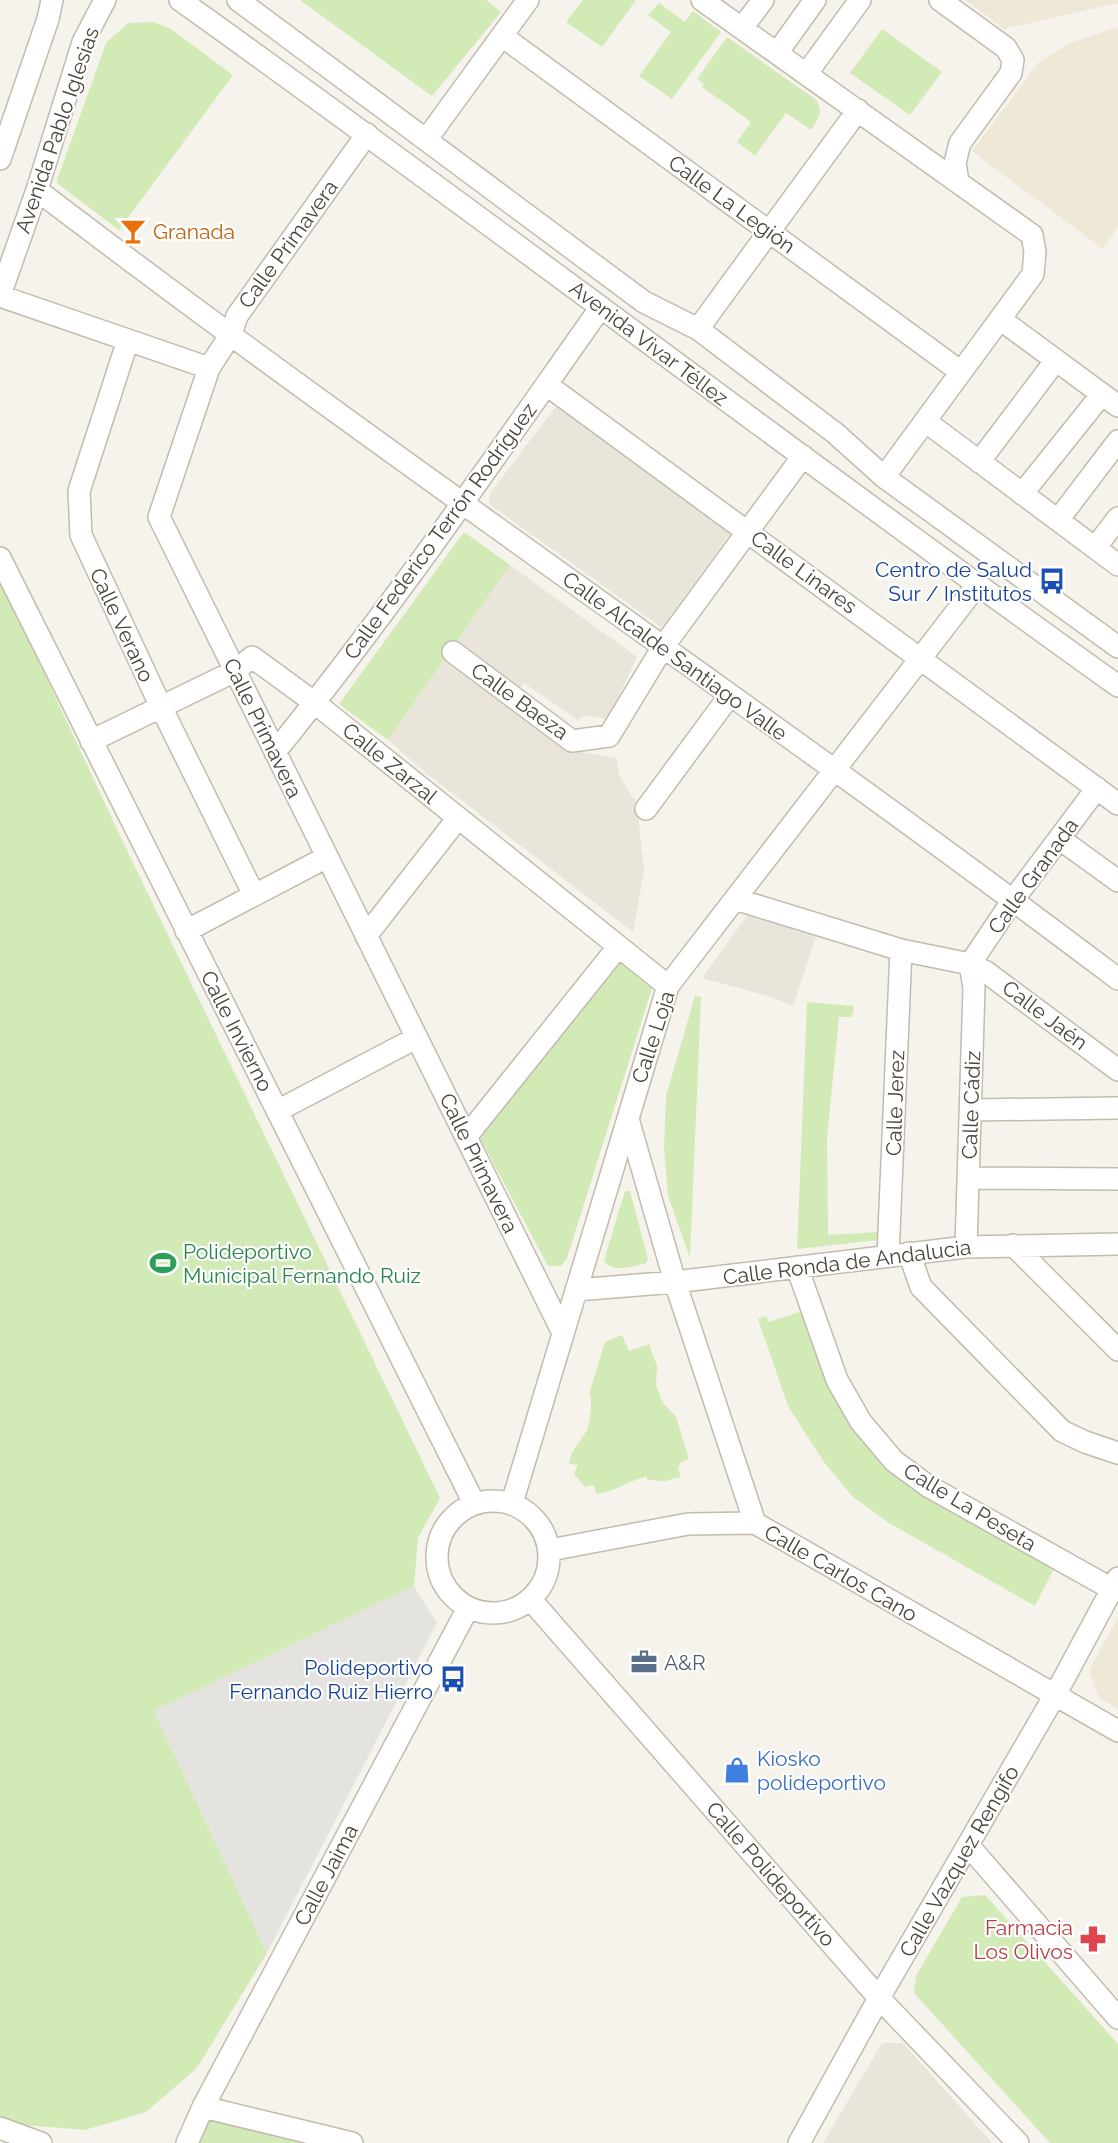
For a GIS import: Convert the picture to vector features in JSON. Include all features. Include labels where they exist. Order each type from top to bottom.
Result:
[{"type":"street","points":[[0,159],[48,19],[52,0]]},
{"type":"street","name":"Avenida Pablo Iglesias","points":[[0,296],[37,190],[82,42],[105,0]]},
{"type":"street","name":"Avenida Vivar Téllez","points":[[180,0],[367,134],[976,585],[1118,686]]},
{"type":"street","name":"Avenida Vivar Téllez","points":[[238,0],[644,302],[698,329],[835,433],[884,477],[1118,647]]},
{"type":"street","points":[[426,140],[528,0]]},
{"type":"street","points":[[742,28],[763,0]]},
{"type":"street","points":[[777,53],[815,0]]},
{"type":"street","points":[[807,74],[860,0]]},
{"type":"street","points":[[940,0],[1006,48],[1012,60],[1011,73],[960,143],[955,163],[958,182]]},
{"type":"street","points":[[706,1],[1032,235],[1035,252],[1033,274],[884,477]]},
{"type":"street","name":"Calle La Legión","points":[[502,36],[961,372]]},
{"type":"street","points":[[698,329],[858,110]]},
{"type":"street","name":"Calle Primavera","points":[[367,134],[237,316],[231,334],[209,368],[159,517],[563,1333]]},
{"type":"street","name":"Calle Alcalde Santiago Valle","points":[[37,190],[461,505],[730,695],[1118,979]]},
{"type":"street","points":[[0,296],[209,368]]},
{"type":"street","name":"Calle Federico Terrón Rodríguez","points":[[275,752],[315,703],[461,505],[601,307]]},
{"type":"street","points":[[1000,319],[1110,400],[1022,494]]},
{"type":"street","name":"Calle Verano","points":[[128,340],[79,491],[81,535],[161,707],[254,895]]},
{"type":"street","points":[[980,462],[1056,360]]},
{"type":"street","name":"Calle Linares","points":[[546,385],[1118,804]]},
{"type":"street","points":[[925,421],[1118,565]]},
{"type":"street","points":[[1058,520],[1118,441]]},
{"type":"street","name":"Calle Baeza","points":[[453,652],[572,741],[609,736],[663,647],[803,456]]},
{"type":"street","points":[[1095,548],[1118,518]]},
{"type":"street","name":"Calle Invierno","points":[[0,558],[474,1503]]},
{"type":"street","name":"Calle Loja","points":[[512,1503],[668,986],[976,585]]},
{"type":"street","name":"Calle Zarzal","points":[[91,741],[235,671],[252,657],[315,703],[668,986]]},
{"type":"street","points":[[646,809],[730,695]]},
{"type":"street","name":"Calle Granada","points":[[970,964],[1013,900],[1097,788]]},
{"type":"street","points":[[366,936],[458,818]]},
{"type":"street","points":[[1060,839],[1118,881]]},
{"type":"street","points":[[186,931],[327,857]]},
{"type":"street","name":"Calle Jaén","points":[[735,898],[902,950],[970,964],[986,972],[1118,1070]]},
{"type":"street","points":[[466,1137],[618,947]]},
{"type":"street","name":"Calle Jerez","points":[[899,1254],[902,950]]},
{"type":"street","name":"Calle Cádiz","points":[[966,1246],[974,988],[970,964]]},
{"type":"street","points":[[277,1111],[416,1038]]},
{"type":"street","points":[[971,1110],[1118,1108]]},
{"type":"street","name":"Calle Carlos Cano","points":[[627,1118],[675,1282],[755,1523],[1118,1731]]},
{"type":"street","points":[[969,1178],[1118,1179]]},
{"type":"street","name":"Calle Ronda de Andalucia","points":[[576,1290],[675,1282],[966,1246],[1118,1244]]},
{"type":"street","points":[[1014,1245],[1118,1350]]},
{"type":"street","points":[[899,1254],[921,1287],[1062,1431],[1118,1454]]},
{"type":"street","name":"Calle La Peseta","points":[[797,1267],[837,1380],[861,1422],[894,1461],[928,1486],[1115,1584]]},
{"type":"street","points":[[493,1500],[512,1503],[530,1513],[543,1530],[550,1550],[549,1569],[542,1586],[531,1600],[511,1611],[489,1614],[468,1608],[451,1595],[439,1576],[436,1554],[442,1533],[455,1515],[474,1503],[493,1500]]},
{"type":"street","points":[[550,1550],[688,1524],[755,1523]]},
{"type":"street","name":"Calle Vazquez Rengifo","points":[[799,2143],[1115,1584]]},
{"type":"street","name":"Calle Polideportivo","points":[[531,1600],[879,1998],[1018,2143]]},
{"type":"street","name":"Calle Jaima","points":[[187,2143],[203,2107],[468,1608]]},
{"type":"street","points":[[968,1845],[1118,2018]]},
{"type":"street","points":[[203,2107],[352,2143]]},
{"type":"street","points":[[0,2128],[41,2143]]},
{"type":"shaded area","points":[[965,0],[1118,0],[1118,3],[1004,29]]},
{"type":"shaded area","points":[[1118,27],[1118,227],[1103,249],[972,151],[1038,63],[1072,42]]},
{"type":"shaded area","points":[[558,404],[732,531],[662,628],[489,504],[490,493]]},
{"type":"shaded area","points":[[510,565],[637,657],[608,719],[584,715],[578,720],[524,683],[517,691],[568,750],[617,758],[619,775],[637,804],[644,872],[633,932],[426,773],[388,740]]},
{"type":"shaded area","points":[[752,909],[817,933],[793,1006],[771,997],[702,978]]},
{"type":"shaded area","points":[[414,1586],[437,1623],[267,1953],[154,1711]]},
{"type":"shaded area","points":[[1118,1617],[1118,1709],[1099,1698],[1089,1670]]},
{"type":"shaded area","points":[[882,2043],[903,2043],[992,2143],[823,2143]]},
{"type":"green space","points":[[300,0],[486,0],[501,12],[432,96]]},
{"type":"green space","points":[[583,0],[636,0],[602,47],[566,22]]},
{"type":"green space","points":[[659,3],[685,22],[693,11],[721,32],[672,99],[639,76],[671,32],[648,15]]},
{"type":"green space","points":[[154,22],[171,29],[233,75],[119,230],[57,183],[57,180],[106,43],[128,23]]},
{"type":"green space","points":[[882,29],[942,72],[910,115],[850,73]]},
{"type":"green space","points":[[727,37],[815,99],[820,111],[811,130],[786,113],[755,156],[737,142],[751,122],[702,87],[704,84],[697,79]]},
{"type":"green space","points":[[464,532],[510,565],[388,740],[339,704]]},
{"type":"green space","name":"Polideportivo Municipal Fernando Ruiz","points":[[0,578],[122,840],[440,1498],[418,1538],[414,1586],[154,1711],[267,1953],[197,2068],[146,2112],[85,2130],[13,2124],[0,2118]]},
{"type":"green space","points":[[619,959],[653,985],[567,1258],[561,1266],[548,1266],[479,1136]]},
{"type":"green space","points":[[695,996],[701,997],[690,1258],[668,1196],[664,1148],[666,1096]]},
{"type":"green space","points":[[807,1002],[854,1006],[852,1017],[839,1017],[827,1138],[828,1235],[879,1232],[879,1240],[797,1249]]},
{"type":"green space","points":[[625,1191],[630,1191],[648,1259],[645,1264],[617,1268],[607,1264],[604,1260]]},
{"type":"green space","points":[[805,1310],[848,1416],[1055,1567],[1035,1606],[889,1523],[852,1496],[824,1462],[788,1406],[758,1319],[766,1316],[769,1322]]},
{"type":"green space","points":[[622,1335],[629,1351],[649,1344],[657,1366],[656,1385],[663,1403],[676,1417],[689,1459],[681,1462],[678,1469],[681,1477],[665,1481],[647,1480],[647,1476],[596,1494],[594,1485],[585,1487],[574,1474],[578,1465],[569,1464],[573,1452],[588,1427],[591,1407],[589,1394],[605,1342]]},
{"type":"green space","points":[[985,1895],[1118,2044],[1118,2143],[1050,2143],[914,1993],[916,1976],[962,1897]]},
{"type":"green space","points":[[206,2113],[332,2143],[192,2143]]},
{"type":"place","name":"Granada","points":[[133,231]]},
{"type":"place","name":"Centro de Salud Sur / Institutos","points":[[1052,581]]},
{"type":"place","name":"Polideportivo Municipal Fernando Ruiz","points":[[163,1263]]},
{"type":"place","name":"A&R","points":[[644,1662]]},
{"type":"place","name":"Polideportivo Fernando Ruiz Hierro","points":[[453,1679]]},
{"type":"place","name":"Kiosko polideportivo","points":[[737,1770]]},
{"type":"place","name":"Farmacia Los Olivos","points":[[1093,1939]]}]
